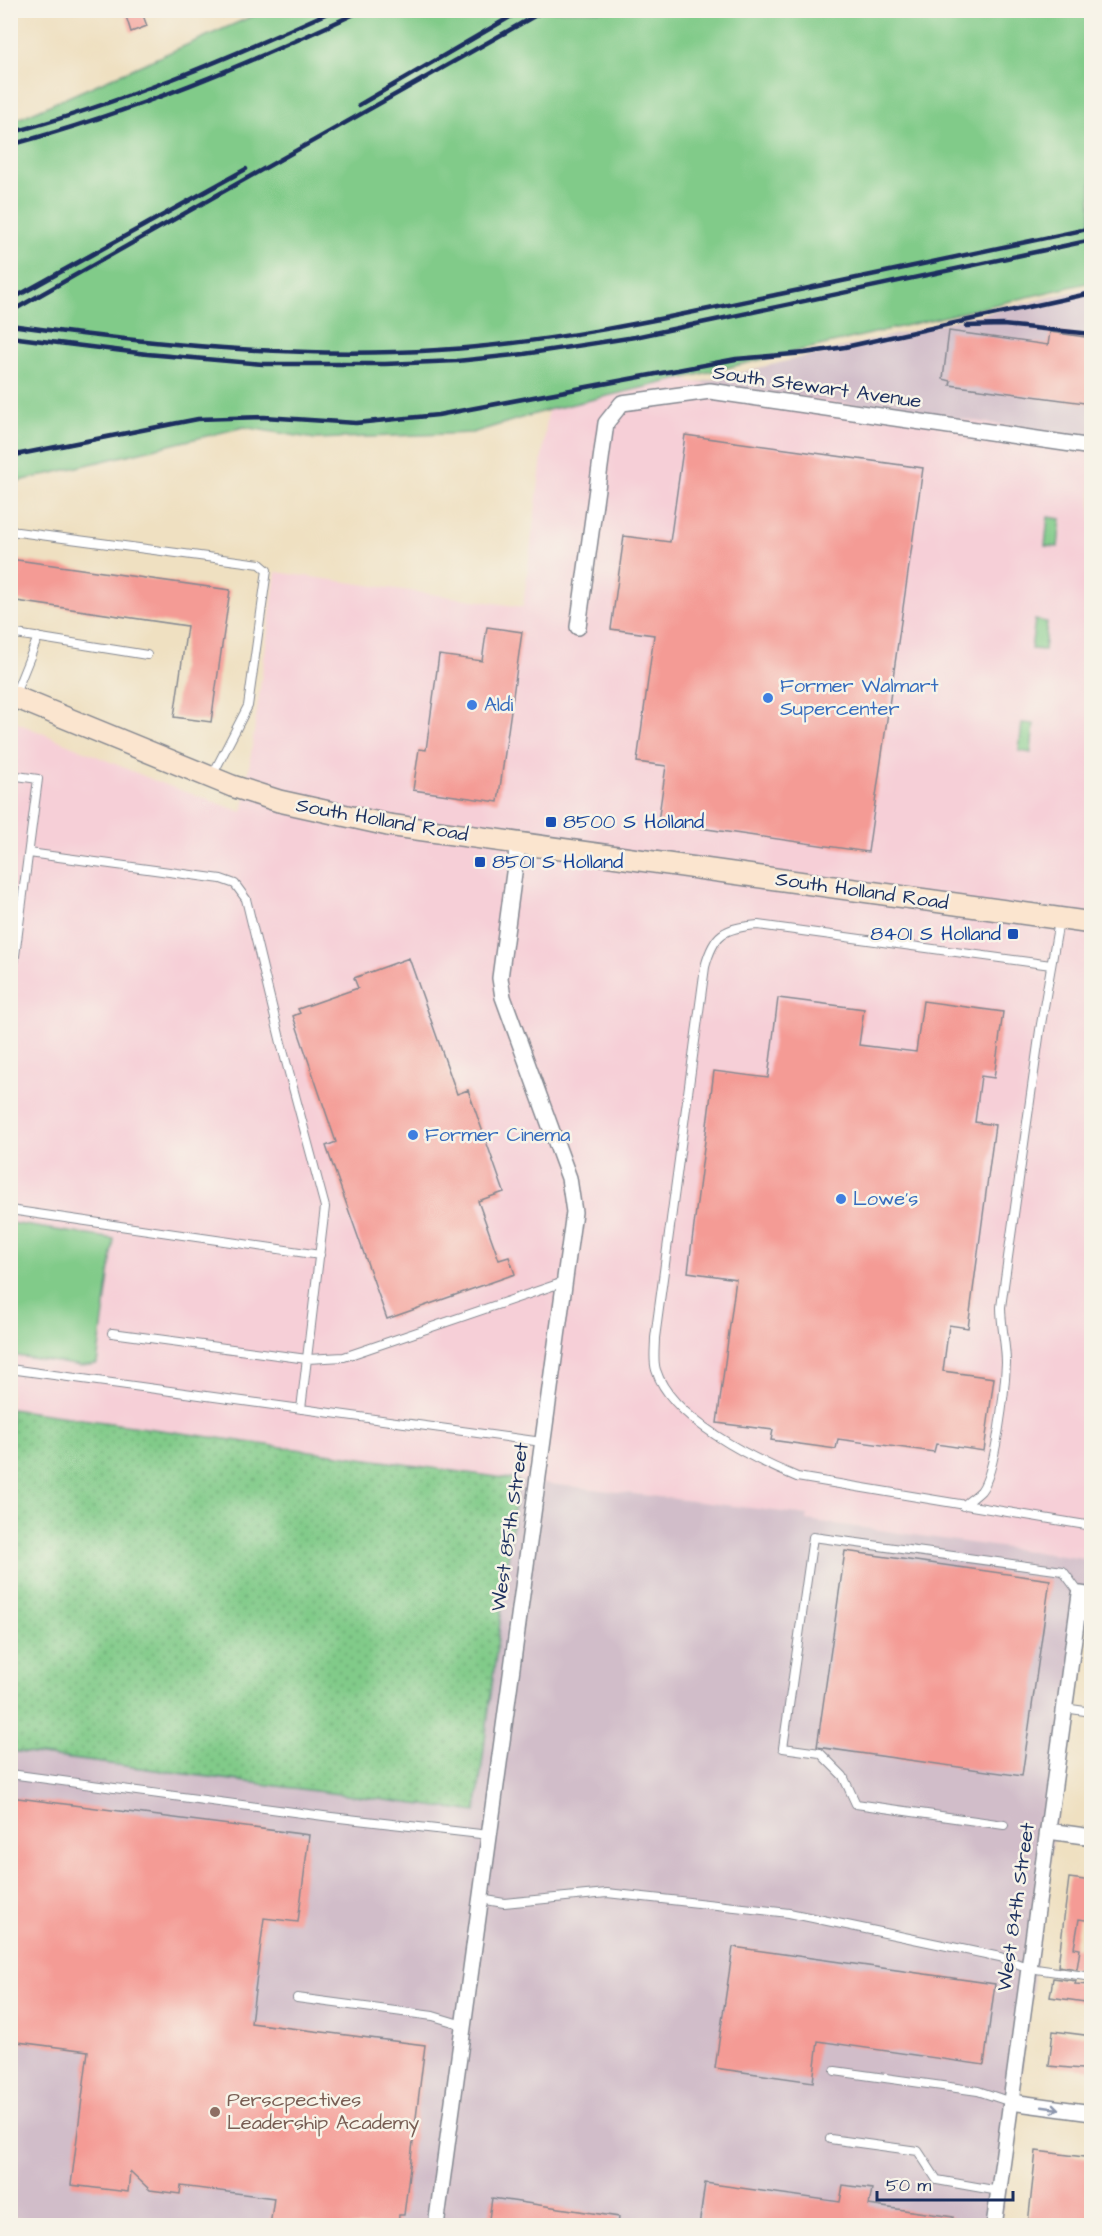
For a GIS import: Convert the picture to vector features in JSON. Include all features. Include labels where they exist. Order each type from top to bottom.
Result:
[{"type":"main road","name":"South Holland Road","points":[[12,696],[211,777],[279,801],[330,813],[388,825],[1092,923]]},
{"type":"street","name":"South Stewart Avenue","points":[[578,627],[606,423],[622,404],[710,391],[1092,447]]},
{"type":"street","name":"West 85th Street","points":[[436,2226],[574,1212],[569,1178],[504,997],[500,978],[518,843]]},
{"type":"street","name":"West 84th Street","points":[[994,2226],[1064,1708],[1086,1595]]},
{"type":"street","points":[[1048,1831],[1092,1837]]},
{"type":"street","points":[[1011,2102],[1092,2114]]},
{"type":"lane","points":[[10,531],[260,564],[267,570],[248,706],[211,777]]},
{"type":"lane","points":[[10,633],[147,655]]},
{"type":"lane","points":[[12,696],[38,637]]},
{"type":"lane","points":[[10,775],[38,779],[10,994]]},
{"type":"lane","points":[[28,853],[221,879],[235,884],[246,899],[281,1043],[325,1207],[301,1409]]},
{"type":"lane","points":[[963,1506],[982,1490],[992,1461],[1001,1410],[1006,1361],[1001,1327],[1001,1307],[1040,1030],[1060,919]]},
{"type":"lane","points":[[1051,965],[758,924],[741,926],[716,938],[705,967],[655,1338],[655,1369],[664,1390],[693,1418],[724,1442],[756,1461],[797,1477],[1092,1526]]},
{"type":"lane","points":[[10,1210],[320,1255]]},
{"type":"lane","points":[[112,1333],[307,1359],[344,1357],[564,1282]]},
{"type":"lane","points":[[10,1369],[542,1442]]},
{"type":"lane","points":[[1004,1825],[856,1804],[843,1776],[820,1753],[783,1748],[813,1537],[1063,1571],[1086,1595]]},
{"type":"lane","points":[[1064,1708],[1092,1712]]},
{"type":"lane","points":[[10,1774],[331,1817],[489,1835]]},
{"type":"lane","points":[[480,1899],[504,1903],[607,1893],[789,1913],[1000,1957],[1029,1968],[1092,1977]]},
{"type":"lane","points":[[297,1998],[433,2016],[463,2025]]},
{"type":"lane","points":[[835,2071],[978,2091],[1011,2102]]},
{"type":"lane","points":[[10,2135],[10,2140]]},
{"type":"lane","points":[[830,2139],[918,2151],[937,2180],[999,2191]]},
{"type":"shaded area","points":[[1091,287],[1091,437],[697,383]]},
{"type":"shaded area","points":[[674,379],[1091,437],[1091,1587],[1087,1586],[1090,1560],[806,1520],[806,1515],[518,1480],[11,1409],[11,720],[158,782],[243,812],[276,572],[523,607],[548,410]]},
{"type":"shaded area","points":[[518,1480],[807,1515],[807,1520],[1091,1560],[1000,2225],[67,2226],[11,2217],[11,1751],[476,1811]]},
{"type":"green space","points":[[264,11],[1091,11],[1091,282],[548,410],[472,433],[315,439],[244,427],[11,483],[11,122]]},
{"type":"green space","points":[[1048,517],[1061,519],[1058,547],[1045,546]]},
{"type":"green space","points":[[1035,620],[1047,622],[1044,650],[1031,649]]},
{"type":"green space","points":[[1022,723],[1034,724],[1031,753],[1019,751]]},
{"type":"green space","points":[[11,1223],[114,1239],[97,1364],[81,1366],[11,1355]]},
{"type":"green space","points":[[11,1409],[518,1480],[476,1812],[11,1751]]},
{"type":"building","points":[[124,10],[141,10],[147,26],[131,32]]},
{"type":"building","points":[[949,331],[1048,345],[1050,332],[1092,338],[1092,404],[950,385],[951,381],[943,379]]},
{"type":"building","name":"Former Walmart Supercenter","points":[[685,435],[923,468],[868,852],[658,822],[666,766],[637,762],[654,635],[611,629],[624,536],[670,542]]},
{"type":"building","points":[[10,559],[230,590],[211,722],[174,717],[187,626],[10,600]]},
{"type":"building","name":"Aldi","points":[[487,627],[522,632],[498,802],[413,790],[419,749],[426,750],[439,655],[482,661]]},
{"type":"building","name":"Former Cinema","points":[[409,958],[457,1094],[468,1090],[504,1192],[478,1201],[499,1260],[509,1257],[515,1274],[387,1319],[326,1146],[336,1142],[293,1016],[300,1013],[298,1009],[358,988],[354,978]]},
{"type":"building","name":"Lowe's","points":[[778,998],[864,1009],[859,1045],[916,1052],[923,1001],[1003,1012],[994,1078],[981,1076],[975,1122],[995,1125],[968,1328],[949,1325],[943,1371],[994,1378],[984,1451],[936,1444],[934,1452],[838,1439],[836,1449],[771,1440],[773,1430],[717,1423],[736,1279],[688,1272],[714,1071],[768,1078]]},
{"type":"building","points":[[845,1551],[1050,1580],[1022,1776],[817,1747]]},
{"type":"building","points":[[10,1797],[309,1835],[298,1922],[264,1918],[251,2023],[425,2045],[404,2215],[399,2215],[398,2226],[270,2226],[274,2198],[181,2186],[180,2194],[150,2190],[130,2171],[128,2192],[71,2185],[88,2051],[10,2041]]},
{"type":"building","points":[[1069,1878],[1092,1881],[1092,1921],[1079,1919],[1074,1948],[1080,1949],[1077,1969],[1058,1966]]},
{"type":"building","points":[[733,1947],[995,1984],[984,2065],[818,2041],[813,2082],[715,2068]]},
{"type":"building","points":[[1053,1978],[1076,1981],[1075,1984],[1092,1985],[1092,2003],[1050,1997]]},
{"type":"building","points":[[1053,2031],[1092,2036],[1092,2070],[1049,2066]]},
{"type":"building","points":[[1036,2151],[1092,2158],[1092,2226],[1028,2224]]},
{"type":"building","points":[[705,2183],[840,2202],[843,2185],[872,2189],[869,2205],[953,2217],[952,2226],[699,2226]]},
{"type":"building","points":[[492,2198],[619,2217],[618,2226],[488,2226]]},
{"type":"railway","points":[[10,133],[134,94],[334,10]]},
{"type":"railway","points":[[10,145],[101,118],[190,85],[363,10]]},
{"type":"railway","points":[[359,105],[522,10]]},
{"type":"railway","points":[[10,312],[545,10]]},
{"type":"railway","points":[[10,300],[246,169]]},
{"type":"railway","points":[[10,325],[170,344],[277,351],[384,352],[481,347],[567,336],[652,320],[1092,228]]},
{"type":"railway","points":[[10,337],[147,354],[263,364],[385,364],[457,361],[524,354],[635,337],[1092,240]]},
{"type":"railway","points":[[10,456],[198,419],[264,417],[356,423],[438,415],[736,359],[845,347],[1092,293]]},
{"type":"railway","points":[[966,326],[1003,325],[1092,334]]},
{"type":"place","name":"Former Walmart Supercenter","points":[[768,698]]},
{"type":"place","name":"Aldi","points":[[472,705]]},
{"type":"place","name":"8500 S Holland","points":[[551,822]]},
{"type":"place","name":"8501 S Holland","points":[[480,862]]},
{"type":"place","name":"8401 S Holland","points":[[1013,934]]},
{"type":"place","name":"Former Cinema","points":[[413,1135]]},
{"type":"place","name":"Lowe's","points":[[841,1199]]},
{"type":"place","name":"Perscpectives Leadership Academy","points":[[215,2112]]}]
